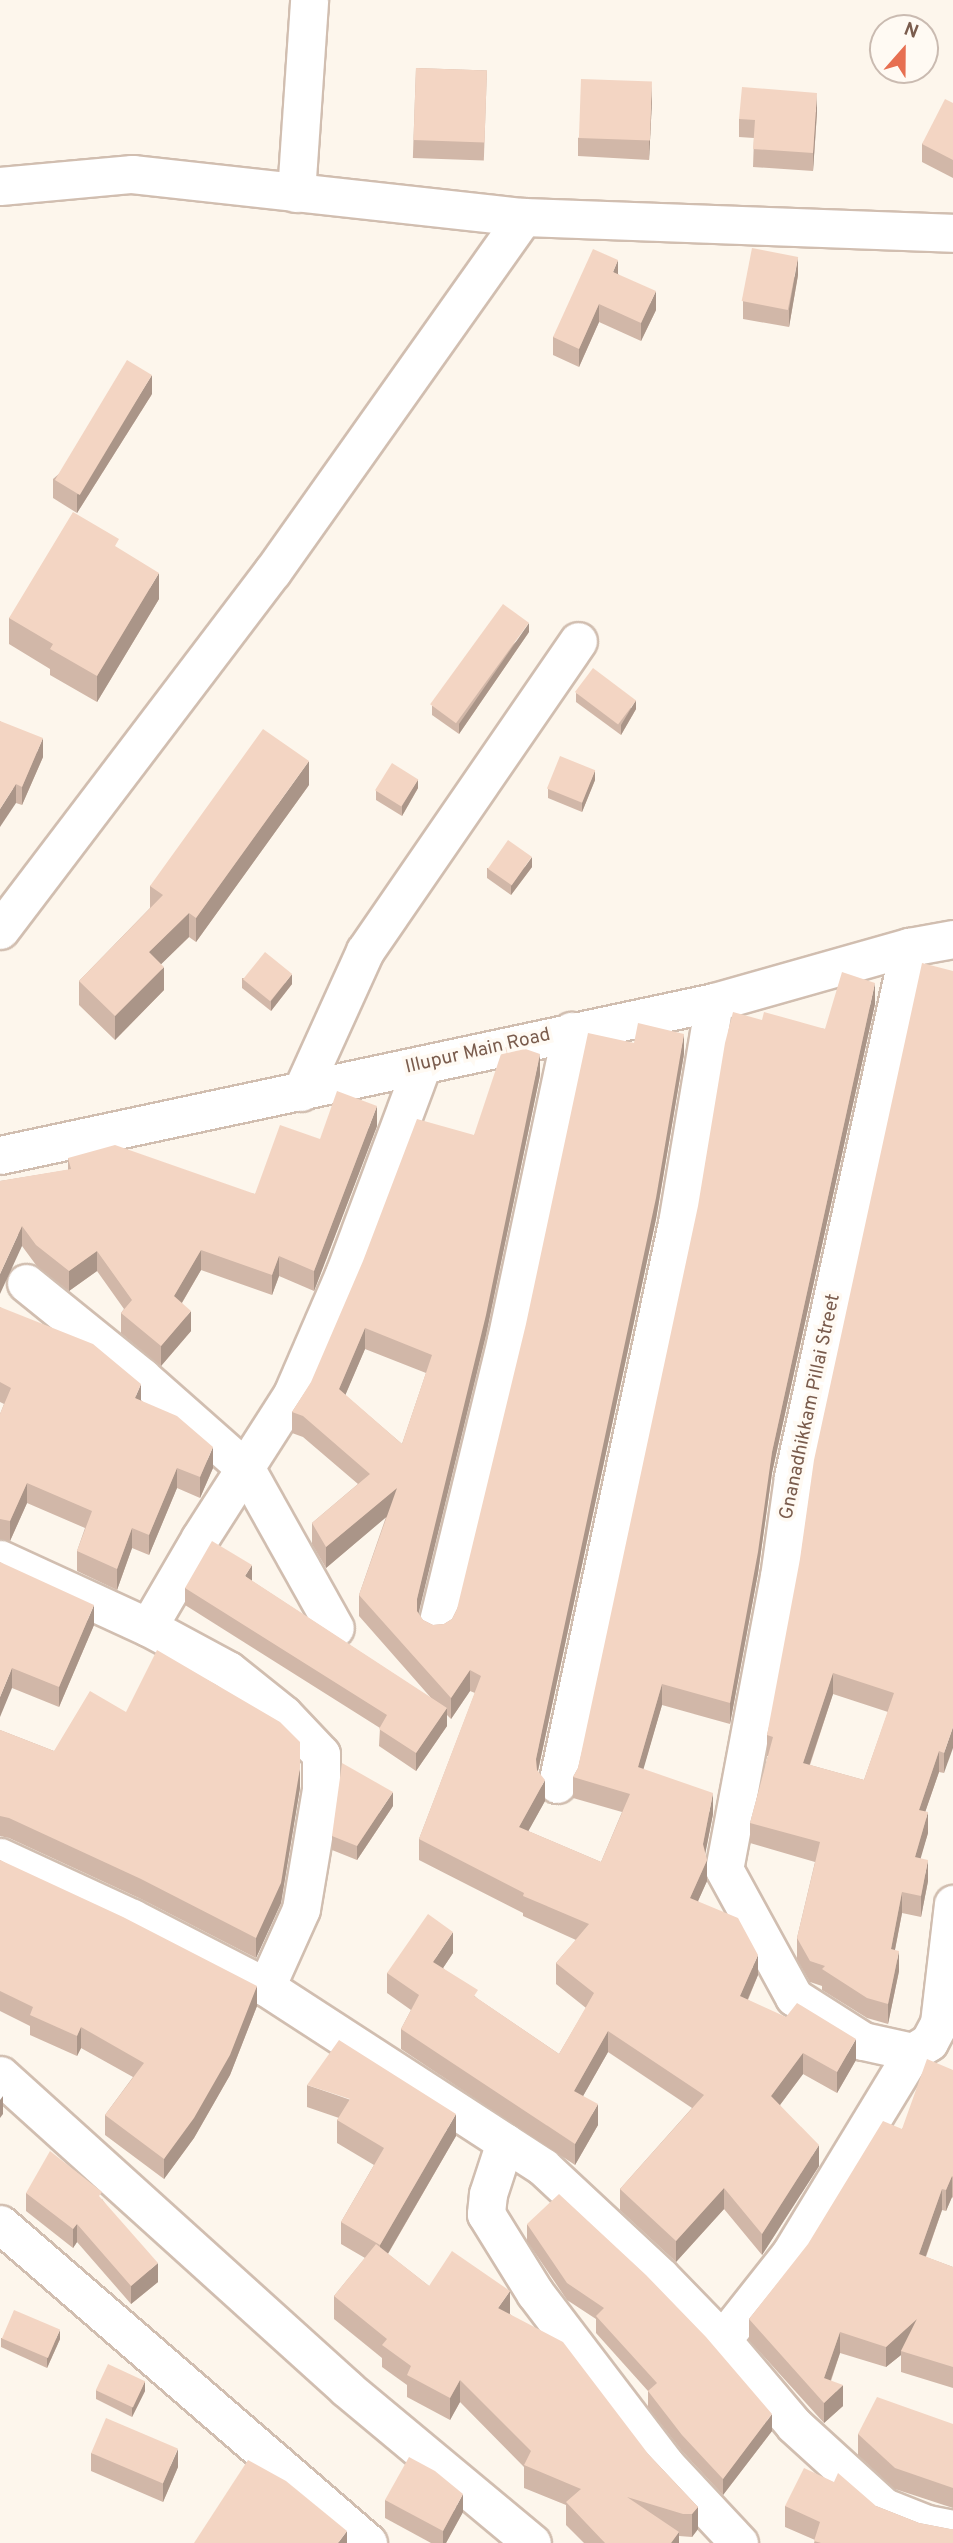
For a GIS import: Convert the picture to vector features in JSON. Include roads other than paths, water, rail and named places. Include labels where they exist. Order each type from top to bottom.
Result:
[{"type":"street","points":[[296,193],[309,0]]},
{"type":"street","points":[[0,186],[132,174],[523,217],[953,233]]},
{"type":"street","points":[[0,930],[272,572],[523,217]]},
{"type":"street","points":[[302,1092],[365,951],[578,641]]},
{"type":"street","name":"Illupur Main Road","points":[[0,1155],[714,1002],[909,947],[953,939]]},
{"type":"street","name":"Gnanadhikkam Pillai Street","points":[[909,947],[793,1476],[779,1576],[724,1869],[794,1997],[863,2041],[913,2052]]},
{"type":"street","points":[[557,1784],[677,1223],[714,1002]]},
{"type":"street","points":[[436,1625],[506,1340],[571,1031]]},
{"type":"street","points":[[148,1627],[200,1538],[292,1394],[344,1274],[422,1065]]},
{"type":"street","points":[[26,1283],[142,1377],[246,1469],[335,1628]]},
{"type":"street","points":[[0,1559],[148,1627],[228,1670],[283,1714],[321,1754],[321,1790],[301,1909],[266,1987]]},
{"type":"street","points":[[0,1857],[132,1917],[266,1987],[543,2167],[661,2277],[722,2340],[794,2425],[884,2507],[935,2532]]},
{"type":"street","points":[[722,2340],[790,2254],[913,2052],[929,2042],[939,2023],[953,1904]]},
{"type":"street","points":[[0,2076],[346,2388],[532,2543]]},
{"type":"street","points":[[505,2142],[488,2194],[486,2214],[535,2293],[649,2443],[739,2543]]},
{"type":"street","points":[[0,2224],[368,2543]]}]
